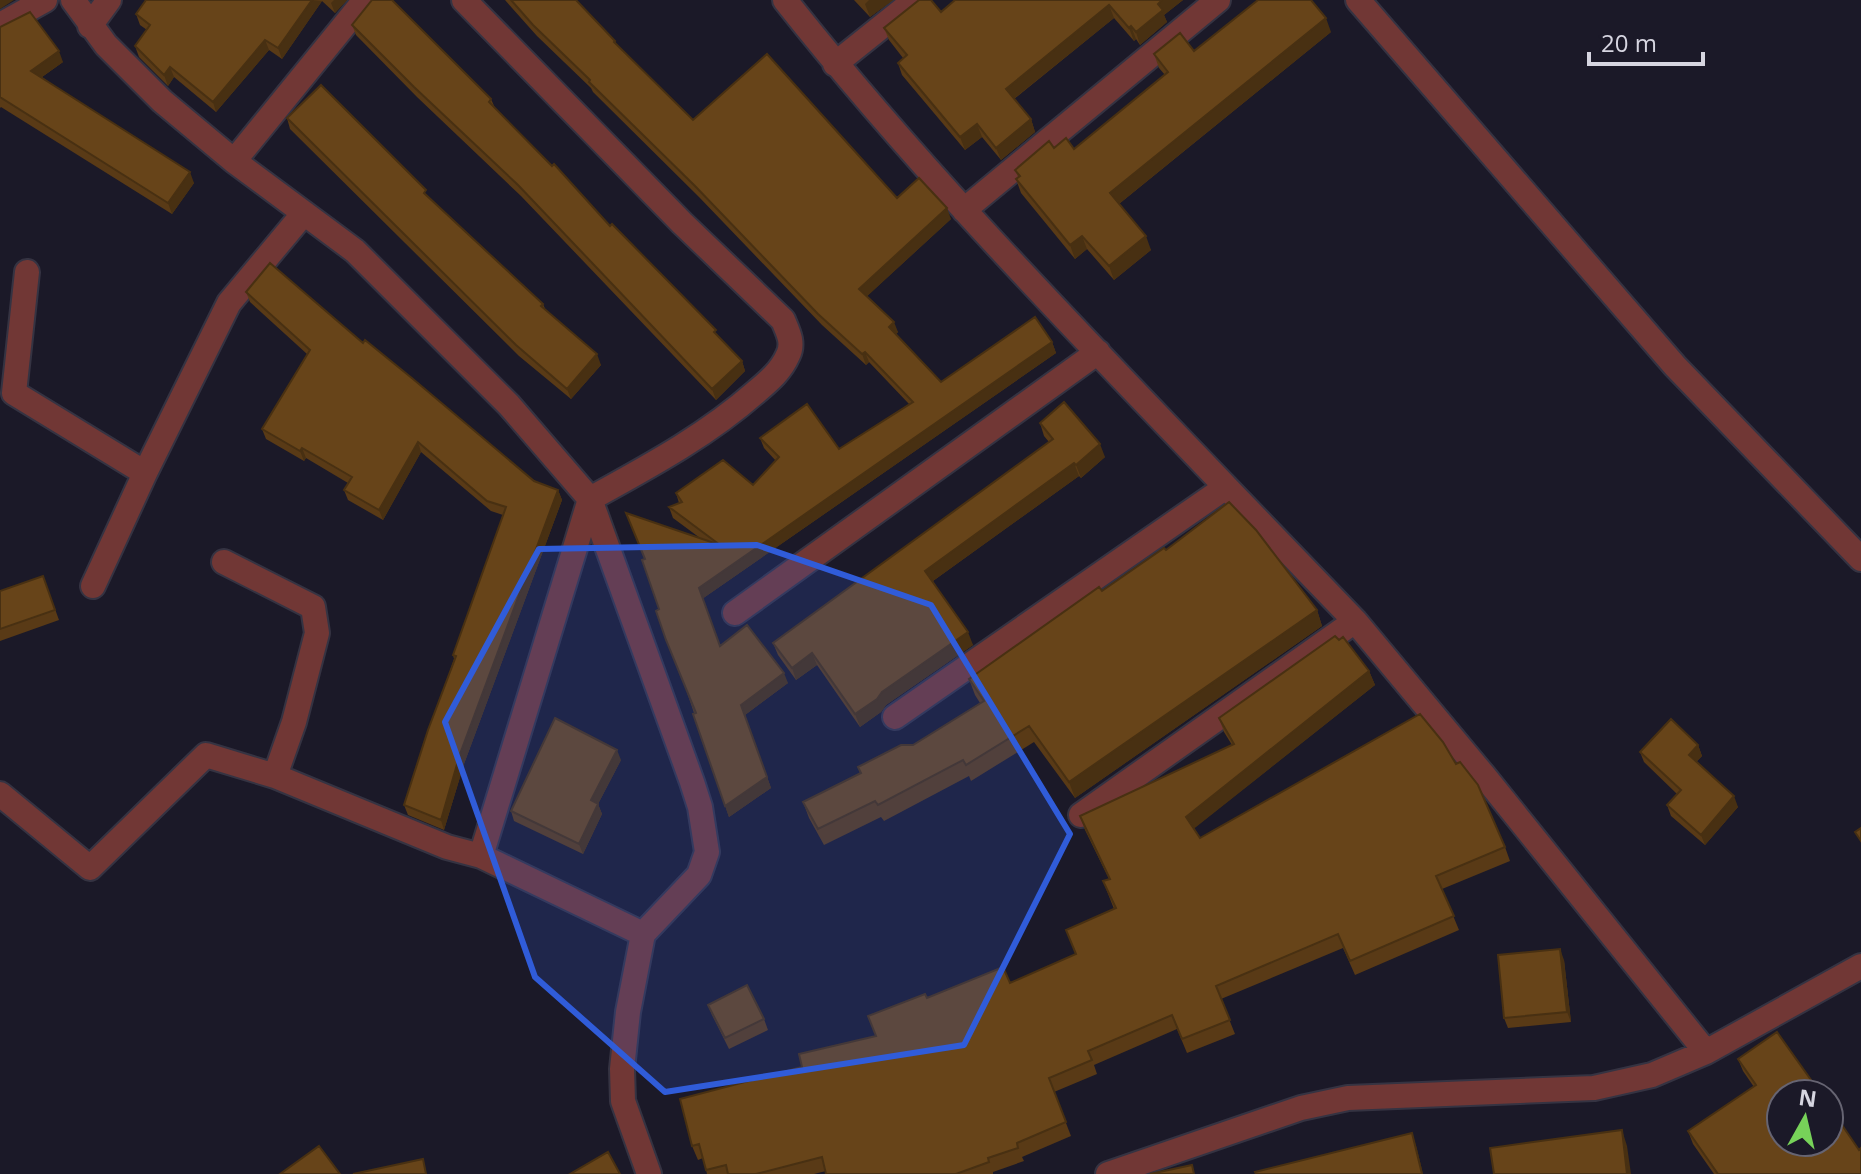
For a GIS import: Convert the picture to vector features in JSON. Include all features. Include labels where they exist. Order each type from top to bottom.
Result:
[{"type":"street","points":[[0,25],[45,0]]},
{"type":"street","points":[[73,0],[90,26],[162,101],[234,161],[355,251],[509,405],[590,499],[692,782],[700,807],[707,852],[699,875],[643,934],[628,1012],[622,1069],[623,1101],[649,1174]]},
{"type":"street","points":[[90,26],[109,0]]},
{"type":"street","points":[[234,161],[365,0]]},
{"type":"street","points":[[464,0],[671,212],[783,320],[791,339],[790,353],[779,372],[744,403],[688,445],[590,499],[481,856]]},
{"type":"street","points":[[785,0],[835,64],[964,210],[1355,621],[1706,1052]]},
{"type":"street","points":[[835,64],[915,0]]},
{"type":"street","points":[[964,210],[1218,0]]},
{"type":"street","points":[[1358,0],[1675,366],[1861,559]]},
{"type":"street","points":[[93,586],[229,303],[304,213]]},
{"type":"street","points":[[27,272],[14,393],[145,473]]},
{"type":"street","points":[[735,613],[1098,352]]},
{"type":"street","points":[[895,717],[1226,487]]},
{"type":"street","points":[[224,562],[313,607],[317,633],[294,722],[275,776]]},
{"type":"street","points":[[1081,815],[1355,621]]},
{"type":"street","points":[[0,794],[90,868],[206,755],[275,776],[447,847],[481,856],[643,934]]},
{"type":"street","points":[[1120,1172],[1301,1108],[1348,1098],[1594,1088],[1652,1075],[1706,1052],[1861,966]]},
{"type":"highlighted area","points":[[757,545],[931,605],[1070,834],[964,1045],[665,1092],[535,977],[445,722],[539,549]]},
{"type":"building","points":[[146,0],[312,0],[278,48],[265,40],[213,102],[170,67],[164,75],[135,46],[150,25],[136,14]]},
{"type":"building","points":[[372,0],[392,0],[491,99],[489,102],[552,166],[554,164],[610,226],[612,224],[716,330],[714,332],[742,361],[712,389],[518,185],[352,25]]},
{"type":"building","points":[[511,0],[576,0],[693,120],[767,54],[897,198],[919,178],[947,208],[859,289],[894,322],[889,327],[941,382],[1035,317],[1052,342],[699,588],[720,646],[747,625],[784,673],[741,705],[767,777],[725,806],[693,714],[696,713],[656,611],[659,609],[642,560],[645,559],[626,513],[720,545],[669,507],[682,502],[676,493],[723,460],[753,485],[779,457],[760,438],[807,404],[839,449],[913,402],[865,352],[862,354],[818,314]]},
{"type":"building","points":[[919,0],[931,0],[941,12],[955,0],[1162,0],[1158,4],[1163,10],[1136,32],[1109,5],[1006,89],[1031,119],[996,148],[977,124],[960,137],[898,63],[907,55],[884,28]]},
{"type":"building","points":[[1258,0],[1311,0],[1326,18],[1110,193],[1146,236],[1109,266],[1082,236],[1070,245],[1016,179],[1020,176],[1015,170],[1049,141],[1054,148],[1066,138],[1074,149],[1168,72],[1154,54],[1180,33],[1194,51]]},
{"type":"building","points":[[30,12],[59,51],[31,71],[190,172],[168,203],[0,97],[0,27]]},
{"type":"building","points":[[321,85],[426,190],[424,193],[543,304],[541,306],[597,354],[567,389],[516,345],[287,118]]},
{"type":"building","points":[[270,263],[363,343],[365,340],[534,481],[558,490],[460,754],[441,820],[404,805],[506,507],[487,501],[418,442],[379,510],[344,490],[352,477],[262,429],[310,350],[246,292]]},
{"type":"building","points":[[1064,402],[1100,444],[1076,465],[1074,463],[925,571],[968,632],[855,714],[812,653],[792,668],[773,643],[1053,439],[1040,423]]},
{"type":"building","points":[[1229,502],[1256,530],[1317,610],[1069,782],[1029,726],[966,765],[963,760],[878,805],[875,801],[818,829],[803,802],[861,773],[858,767],[901,745],[913,745],[984,701],[969,679],[1099,587],[1102,591],[1164,548],[1166,550]]},
{"type":"building","points":[[43,576],[55,610],[0,629],[0,591]]},
{"type":"building","points":[[1335,636],[1339,640],[1343,637],[1369,671],[1186,817],[1200,838],[1420,714],[1456,764],[1460,762],[1478,785],[1505,847],[1436,876],[1454,916],[1350,961],[1338,934],[1216,986],[1230,1020],[1182,1039],[1172,1015],[1088,1051],[1092,1060],[1049,1078],[1066,1122],[1017,1143],[1018,1148],[988,1158],[989,1162],[956,1174],[826,1174],[822,1157],[756,1174],[728,1174],[726,1165],[706,1170],[699,1144],[692,1146],[680,1099],[802,1067],[799,1054],[876,1036],[868,1016],[925,994],[927,998],[1003,967],[1010,983],[1076,954],[1066,930],[1116,908],[1103,881],[1110,879],[1080,816],[1234,744],[1219,718]]},
{"type":"building","points":[[555,718],[617,750],[591,800],[598,804],[579,844],[511,811]]},
{"type":"building","points":[[1671,719],[1698,745],[1689,755],[1734,796],[1701,835],[1667,805],[1681,790],[1640,752]]},
{"type":"building","points":[[1560,949],[1567,1012],[1504,1018],[1498,955]]},
{"type":"building","points":[[747,985],[764,1019],[725,1038],[708,1005]]},
{"type":"building","points":[[1777,1032],[1810,1078],[1765,1078],[1765,1158],[1845,1158],[1845,1129],[1859,1150],[1861,1148],[1861,1174],[1718,1174],[1688,1131],[1756,1085],[1738,1059]]},
{"type":"building","points":[[1622,1130],[1627,1174],[1494,1174],[1490,1148]]},
{"type":"building","points":[[1412,1133],[1422,1174],[1255,1172]]},
{"type":"building","points":[[319,1146],[340,1174],[280,1174]]},
{"type":"building","points":[[608,1152],[620,1174],[570,1174]]},
{"type":"building","points":[[423,1159],[426,1174],[353,1174]]},
{"type":"building","points":[[1192,1165],[1194,1174],[1150,1174]]}]
